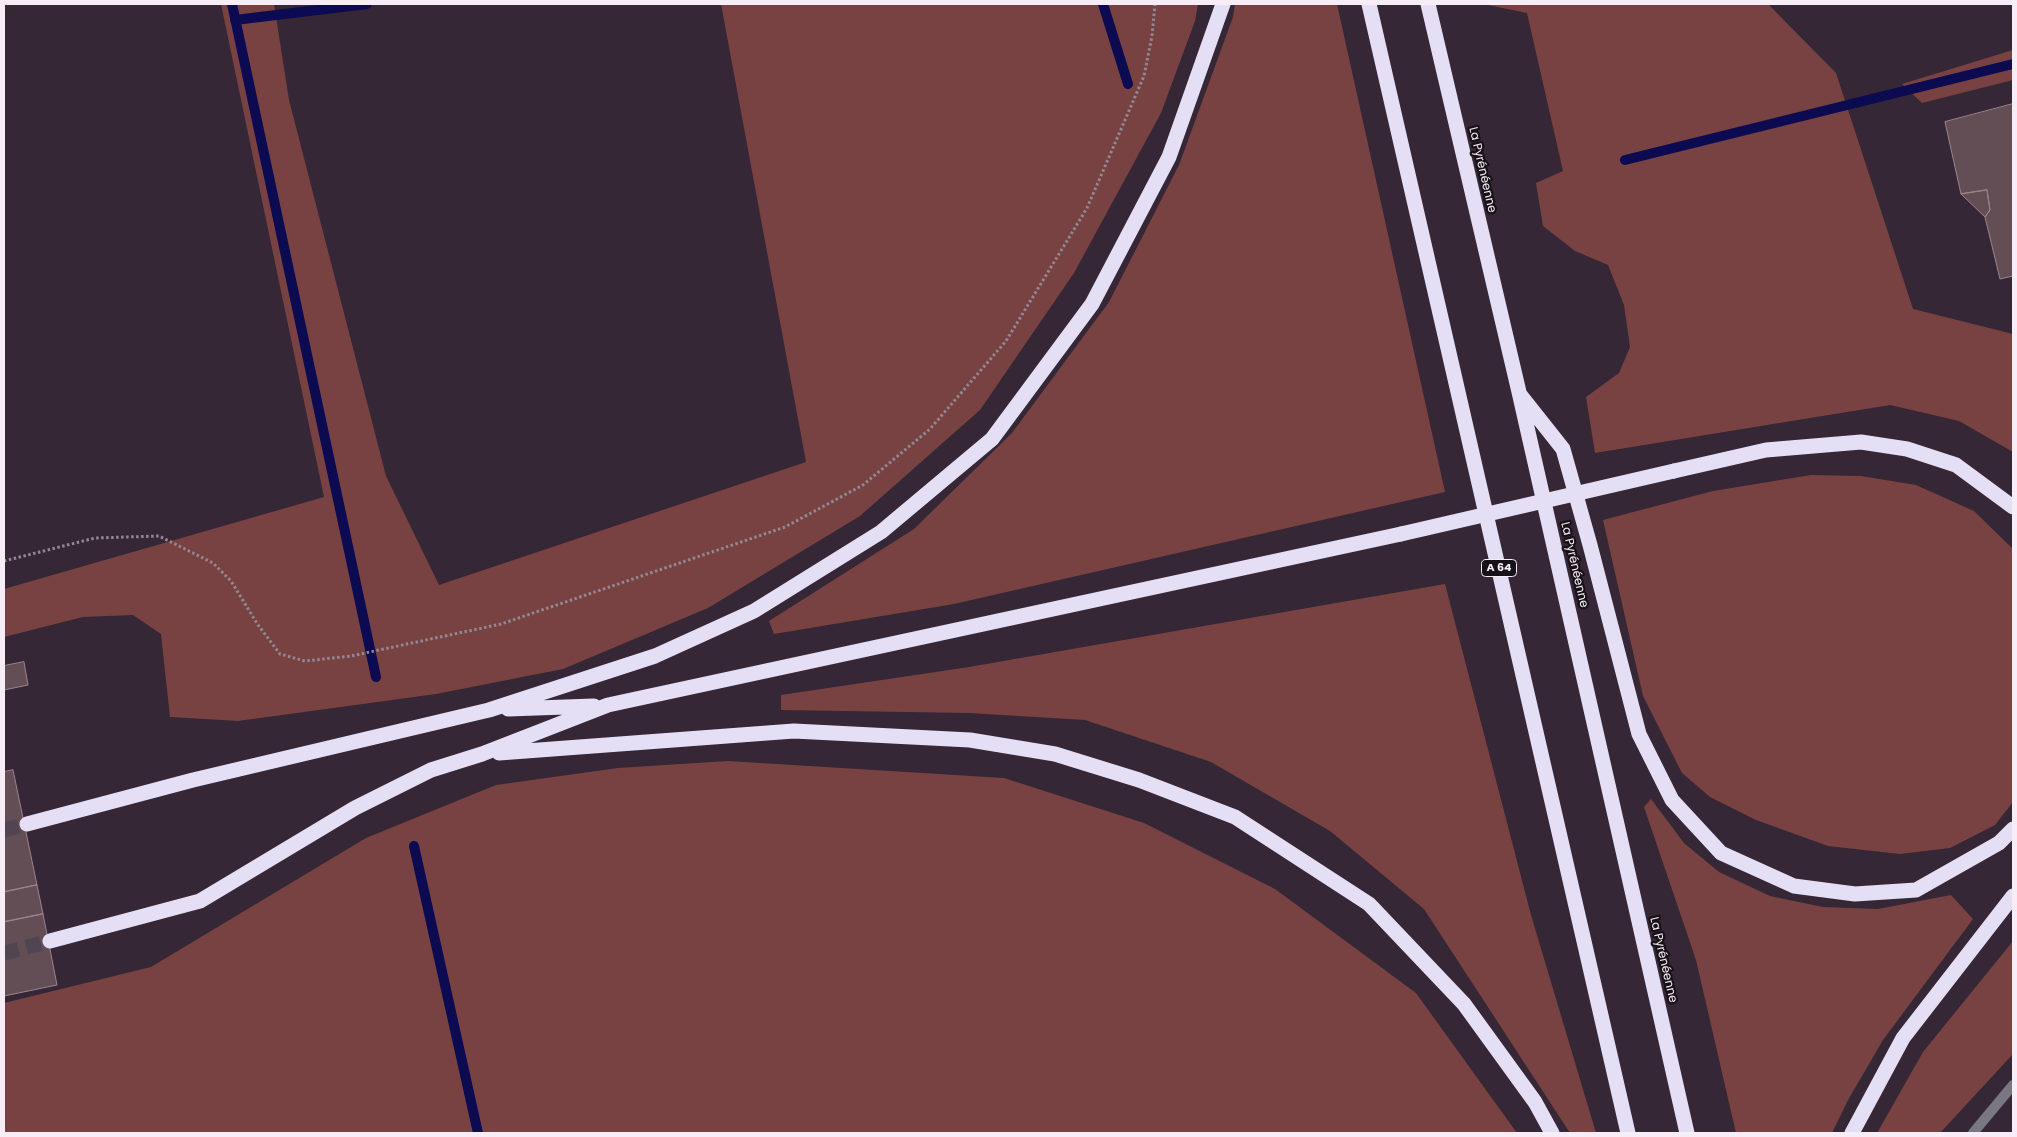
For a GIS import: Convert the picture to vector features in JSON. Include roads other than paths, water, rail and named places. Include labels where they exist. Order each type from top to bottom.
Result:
[{"type":"highway","points":[[28,824],[193,780],[488,710],[655,656],[754,611],[881,532],[992,439],[1092,304],[1169,157],[1223,4]]},
{"type":"highway","name":"A 64","points":[[1369,4],[1628,1133]]},
{"type":"highway","name":"La Pyrénéenne","points":[[1428,4],[1519,392],[1688,1133]]},
{"type":"highway","points":[[1519,392],[1563,449],[1639,734],[1672,800],[1721,853],[1794,886],[1855,894],[1916,890],[1998,843],[2013,829]]},
{"type":"highway","points":[[50,941],[200,901],[355,808],[431,770],[482,754],[608,705],[1401,534],[1766,450],[1861,442],[1907,449],[1956,465],[2013,507]]},
{"type":"highway","points":[[488,710],[608,705]]},
{"type":"highway","points":[[482,754],[794,730],[970,740],[1054,754],[1139,780],[1235,817],[1369,904],[1464,1004],[1535,1102],[1552,1133]]},
{"type":"highway","points":[[1852,1133],[1903,1038],[2013,896]]},
{"type":"street","points":[[1973,1133],[2013,1085]]},
{"type":"waterway","points":[[232,4],[376,677]]},
{"type":"waterway","points":[[235,20],[367,4]]},
{"type":"waterway","points":[[1103,4],[1128,84]]},
{"type":"waterway","points":[[1625,160],[2013,64]]},
{"type":"waterway","points":[[414,846],[478,1133]]},
{"type":"tunnel","points":[[4,830],[27,824]]},
{"type":"tunnel","points":[[4,953],[50,941]]}]
